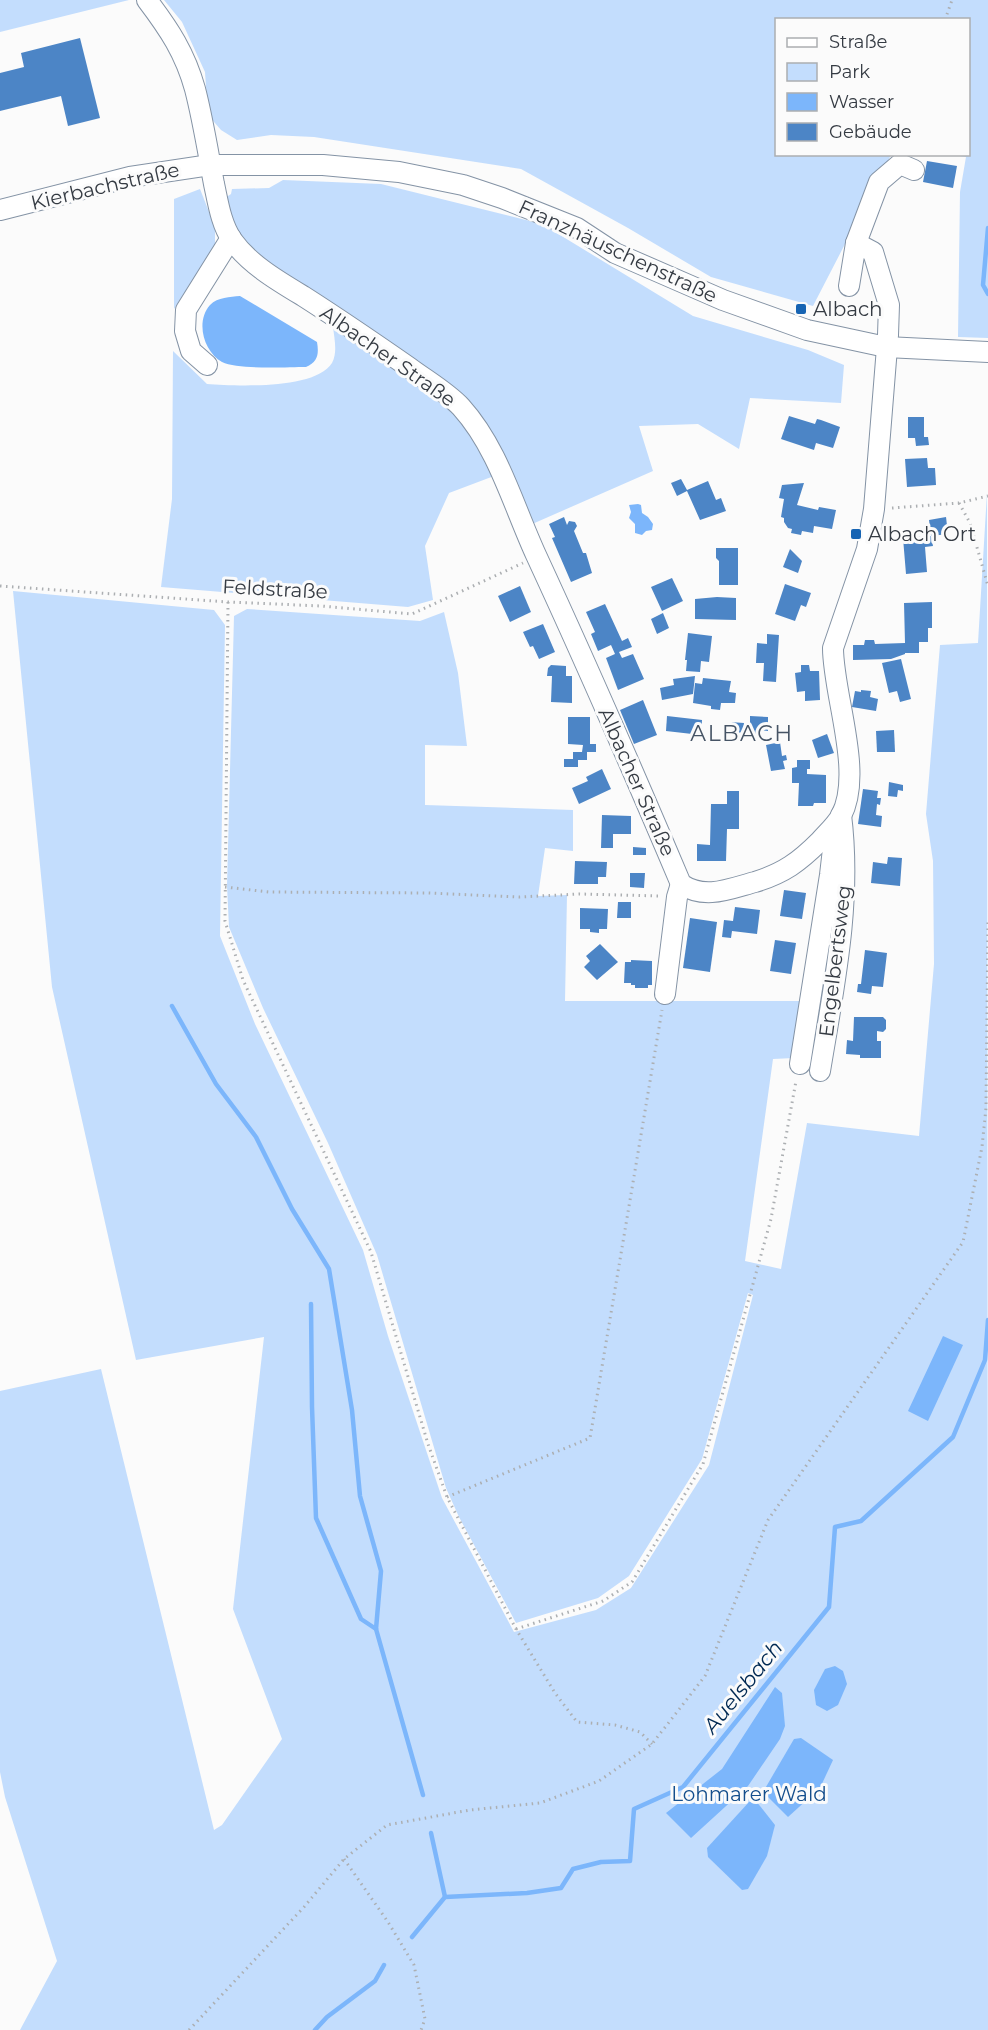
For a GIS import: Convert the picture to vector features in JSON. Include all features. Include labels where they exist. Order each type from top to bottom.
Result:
[{"type":"street","name":"Albacher Straße","points":[[147,0],[173,35],[186,62],[195,90],[220,210],[231,238],[246,256],[365,337],[458,405],[478,428],[501,473],[548,577],[572,638],[634,771],[679,890]]},
{"type":"street","points":[[849,286],[856,243],[879,182],[900,164],[914,170]]},
{"type":"street","name":"Kierbachstraße","points":[[0,210],[130,177],[210,165]]},
{"type":"street","name":"Franzhäuschenstraße","points":[[210,165],[323,165],[399,172],[463,185],[577,228],[615,253],[723,300],[807,330],[886,347],[988,352]]},
{"type":"street","points":[[207,365],[191,351],[185,331],[186,310],[231,238]]},
{"type":"street","points":[[665,994],[679,890],[705,894],[776,876],[798,862],[829,831],[841,815],[847,792],[847,744],[833,664],[833,648],[867,549],[874,509],[889,305],[873,252],[856,243]]},
{"type":"street","name":"Engelbertsweg","points":[[820,1071],[840,950],[845,877],[845,848],[841,815]]},
{"type":"street","name":"Engelbertsweg","points":[[800,1064],[830,875],[833,849],[829,831]]},
{"type":"path","points":[[946,18],[952,0]]},
{"type":"path","points":[[874,509],[959,503],[988,496]]},
{"type":"path","points":[[959,503],[970,523],[988,586]]},
{"type":"path","name":"Feldstraße","points":[[0,586],[321,606],[412,614],[537,557]]},
{"type":"path","points":[[228,602],[225,921],[243,980],[370,1252],[428,1444],[447,1497],[516,1629],[555,1693],[578,1722],[615,1725],[640,1732],[652,1744]]},
{"type":"path","points":[[225,887],[269,892],[428,893],[519,897],[679,890]]},
{"type":"path","points":[[189,2030],[304,1907],[344,1859],[387,1825],[470,1810],[540,1803],[599,1781],[652,1744],[705,1676],[768,1520],[963,1242],[986,1108],[988,920]]},
{"type":"path","points":[[447,1497],[590,1438],[665,994]]},
{"type":"path","points":[[516,1629],[603,1601],[632,1582],[703,1464],[771,1219],[800,1064]]},
{"type":"path","points":[[344,1859],[388,1922],[414,1965],[425,2019],[421,2030]]},
{"type":"green space","points":[[0,0],[129,0],[0,32]]},
{"type":"green space","points":[[164,0],[988,0],[988,338],[958,337],[960,192],[966,157],[960,156],[970,156],[970,18],[775,18],[775,156],[890,156],[813,306],[711,277],[521,169],[314,137],[271,135],[237,140],[221,130],[208,115],[205,72],[182,22]]},
{"type":"green space","points":[[283,180],[381,184],[542,224],[693,316],[808,350],[844,365],[841,403],[750,398],[739,449],[698,424],[639,426],[653,471],[530,525],[490,433],[250,250],[234,224],[225,198],[231,194],[232,189],[269,188]]},
{"type":"green space","points":[[200,189],[215,227],[215,245],[174,309],[174,199]]},
{"type":"green space","points":[[333,326],[457,413],[480,448],[494,476],[449,493],[425,546],[433,600],[408,607],[161,587],[172,499],[173,351],[207,384],[255,385],[293,382],[323,372],[332,363],[335,350]]},
{"type":"green space","name":"Lohmarer Wald","points":[[987,493],[988,2030],[20,2030],[57,1961],[5,1797],[0,1772],[0,1391],[101,1369],[214,1830],[222,1825],[282,1739],[233,1609],[264,1337],[136,1360],[52,987],[13,591],[214,610],[225,625],[220,936],[255,1024],[363,1250],[388,1336],[442,1498],[514,1632],[596,1610],[631,1588],[709,1465],[753,1295],[748,1293],[702,1459],[629,1576],[598,1598],[516,1623],[459,1517],[446,1488],[377,1255],[328,1143],[263,1008],[229,927],[227,886],[234,616],[247,609],[420,621],[444,612],[458,673],[467,746],[425,745],[425,805],[573,810],[573,851],[545,848],[538,896],[567,895],[565,1001],[806,1001],[794,1058],[773,1059],[745,1261],[781,1269],[807,1123],[919,1136],[934,964],[933,861],[926,814],[940,645],[978,643]]},
{"type":"water","points":[[240,296],[317,342],[318,354],[313,363],[306,367],[250,367],[229,365],[216,357],[206,344],[202,328],[205,312],[217,300]]},
{"type":"water","points":[[629,505],[641,505],[642,513],[653,524],[652,530],[642,535],[635,533],[635,524],[629,518],[631,512]]},
{"type":"water","points":[[943,1336],[963,1345],[928,1421],[908,1411]]},
{"type":"water","points":[[835,1666],[843,1671],[847,1684],[838,1705],[827,1711],[816,1705],[814,1690],[825,1669]]},
{"type":"water","points":[[775,1687],[782,1693],[785,1726],[780,1739],[748,1786],[691,1838],[666,1813],[722,1769]]},
{"type":"water","points":[[801,1738],[833,1760],[820,1788],[788,1817],[763,1792],[794,1739]]},
{"type":"water","points":[[756,1801],[775,1825],[767,1856],[748,1889],[742,1890],[708,1857],[707,1848],[749,1802]]},
{"type":"building","points":[[80,38],[100,118],[68,126],[61,96],[0,111],[0,73],[24,67],[21,53]]},
{"type":"building","points":[[927,161],[957,166],[953,188],[923,182]]},
{"type":"building","points":[[789,416],[815,424],[817,419],[840,427],[833,448],[816,443],[814,450],[781,439]]},
{"type":"building","points":[[908,417],[924,417],[924,437],[928,437],[929,445],[916,446],[915,438],[908,438]]},
{"type":"building","points":[[927,458],[928,468],[935,468],[936,485],[907,487],[905,459]]},
{"type":"building","points":[[681,479],[687,490],[708,481],[716,500],[721,498],[726,511],[700,520],[687,491],[677,496],[671,483]]},
{"type":"building","points":[[804,483],[797,505],[818,510],[819,507],[836,510],[832,529],[814,526],[813,533],[802,531],[801,535],[791,533],[792,529],[788,528],[784,522],[784,518],[781,517],[784,499],[779,498],[782,485]]},
{"type":"building","points":[[564,517],[567,525],[569,521],[575,522],[577,526],[574,531],[583,553],[586,553],[592,573],[571,582],[552,538],[555,537],[549,524]]},
{"type":"building","points":[[946,517],[948,534],[931,536],[929,520]]},
{"type":"building","points":[[931,536],[933,546],[925,547],[927,572],[906,574],[903,538]]},
{"type":"building","points":[[716,548],[738,548],[738,585],[719,585],[719,561],[716,558]]},
{"type":"building","points":[[790,549],[802,561],[798,573],[783,567]]},
{"type":"building","points":[[672,578],[683,601],[662,611],[651,587]]},
{"type":"building","points":[[785,584],[811,593],[806,607],[801,605],[795,621],[775,614]]},
{"type":"building","points":[[520,586],[531,612],[510,622],[498,596]]},
{"type":"building","points":[[736,598],[736,620],[695,619],[695,599]]},
{"type":"building","points":[[932,602],[932,628],[928,628],[928,642],[919,642],[919,653],[905,653],[891,659],[853,660],[853,645],[864,645],[865,640],[874,640],[875,644],[905,643],[904,603]]},
{"type":"building","points":[[605,604],[622,641],[628,638],[632,647],[619,652],[622,658],[633,654],[644,679],[618,690],[606,658],[615,654],[611,645],[598,651],[591,634],[595,632],[586,612]]},
{"type":"building","points":[[663,613],[669,628],[657,634],[651,619]]},
{"type":"building","points":[[543,624],[555,652],[539,659],[523,632]]},
{"type":"building","points":[[688,633],[712,636],[709,662],[701,661],[700,672],[686,671]]},
{"type":"building","points":[[767,634],[779,635],[776,682],[763,681],[764,663],[756,663],[757,643],[767,644]]},
{"type":"building","points":[[901,659],[911,699],[900,702],[897,691],[889,693],[882,663]]},
{"type":"building","points":[[551,665],[566,666],[566,676],[572,676],[572,703],[551,702],[552,676],[547,676]]},
{"type":"building","points":[[801,665],[809,665],[810,671],[819,671],[820,700],[805,701],[805,691],[797,692],[795,673],[801,672]]},
{"type":"building","points":[[695,676],[693,694],[662,700],[660,688],[674,685],[673,679]]},
{"type":"building","points":[[703,678],[731,681],[729,692],[736,693],[735,703],[721,703],[720,710],[693,703],[695,683],[702,684]]},
{"type":"building","points":[[861,690],[871,691],[870,697],[878,699],[876,711],[852,707],[855,691],[861,692]]},
{"type":"building","points":[[643,700],[657,735],[634,744],[620,710]]},
{"type":"building","points":[[667,716],[702,720],[701,735],[666,731]]},
{"type":"building","points":[[750,716],[768,717],[768,731],[759,730],[759,736],[750,736]]},
{"type":"building","points":[[568,717],[590,717],[590,744],[596,744],[596,752],[587,752],[587,760],[578,760],[578,767],[564,767],[564,759],[573,759],[573,752],[582,752],[583,745],[568,744]]},
{"type":"building","points":[[730,722],[744,723],[743,732],[729,735]]},
{"type":"building","points":[[894,730],[895,752],[877,752],[876,731]]},
{"type":"building","points":[[827,734],[834,753],[818,758],[812,740]]},
{"type":"building","points":[[780,742],[782,756],[786,755],[787,760],[783,761],[785,769],[771,771],[766,745]]},
{"type":"building","points":[[797,760],[810,760],[810,769],[807,769],[807,774],[826,775],[826,803],[798,806],[799,783],[792,783],[792,768],[797,767]]},
{"type":"building","points":[[602,769],[611,789],[579,804],[572,788],[588,781],[586,777]]},
{"type":"building","points":[[889,782],[903,785],[903,791],[898,790],[897,797],[888,796]]},
{"type":"building","points":[[863,789],[878,791],[877,798],[881,798],[880,805],[877,804],[876,815],[882,816],[881,827],[858,824]]},
{"type":"building","points":[[727,791],[739,791],[739,829],[727,829],[726,861],[697,861],[697,844],[710,845],[711,804],[727,804]]},
{"type":"building","points":[[602,815],[631,816],[631,834],[613,834],[613,848],[601,848]]},
{"type":"building","points":[[633,847],[646,848],[646,855],[633,855]]},
{"type":"building","points":[[888,857],[902,858],[900,886],[871,883],[873,862],[887,864]]},
{"type":"building","points":[[575,861],[607,862],[606,877],[598,877],[598,884],[574,884]]},
{"type":"building","points":[[630,873],[645,873],[644,888],[630,887]]},
{"type":"building","points":[[784,890],[806,893],[802,919],[780,916]]},
{"type":"building","points":[[618,902],[631,902],[631,918],[617,918]]},
{"type":"building","points":[[735,907],[760,910],[757,934],[732,931],[731,938],[722,937],[724,920],[733,921]]},
{"type":"building","points":[[580,908],[608,909],[607,929],[599,929],[599,933],[590,932],[590,929],[580,929]]},
{"type":"building","points":[[690,918],[717,922],[710,972],[683,968]]},
{"type":"building","points":[[775,940],[796,943],[791,974],[770,971]]},
{"type":"building","points":[[600,944],[618,962],[597,980],[584,967],[590,961],[586,956]]},
{"type":"building","points":[[865,950],[887,953],[883,987],[872,986],[871,994],[857,992],[858,984],[861,984]]},
{"type":"building","points":[[631,960],[652,961],[652,985],[648,985],[648,988],[635,988],[635,985],[631,983],[624,983],[625,962],[631,962]]},
{"type":"building","points":[[854,1017],[883,1017],[886,1020],[886,1029],[883,1032],[877,1031],[877,1041],[881,1041],[881,1058],[860,1058],[860,1055],[846,1054],[847,1040],[853,1041]]},
{"type":"waterway","name":"Auelsbach","points":[[988,228],[983,285],[988,294]]},
{"type":"waterway","points":[[172,1006],[216,1084],[256,1137],[292,1209],[329,1269],[352,1410],[360,1496],[381,1571],[376,1629],[423,1795]]},
{"type":"waterway","points":[[311,1304],[316,1518],[361,1619],[376,1629]]},
{"type":"waterway","name":"Auelsbach","points":[[412,1937],[445,1897],[527,1893],[561,1888],[573,1869],[601,1862],[630,1861],[634,1809],[683,1787],[829,1607],[835,1527],[861,1521],[953,1437],[985,1360],[988,1320]]},
{"type":"waterway","points":[[431,1833],[445,1897]]},
{"type":"waterway","name":"Auelsbach","points":[[315,2030],[327,2017],[375,1981],[384,1965]]},
{"type":"place","name":"Albach","points":[[801,309]]},
{"type":"place","name":"Albach Ort","points":[[856,534]]},
{"type":"district","name":"ALBACH","points":[[742,733]]}]
